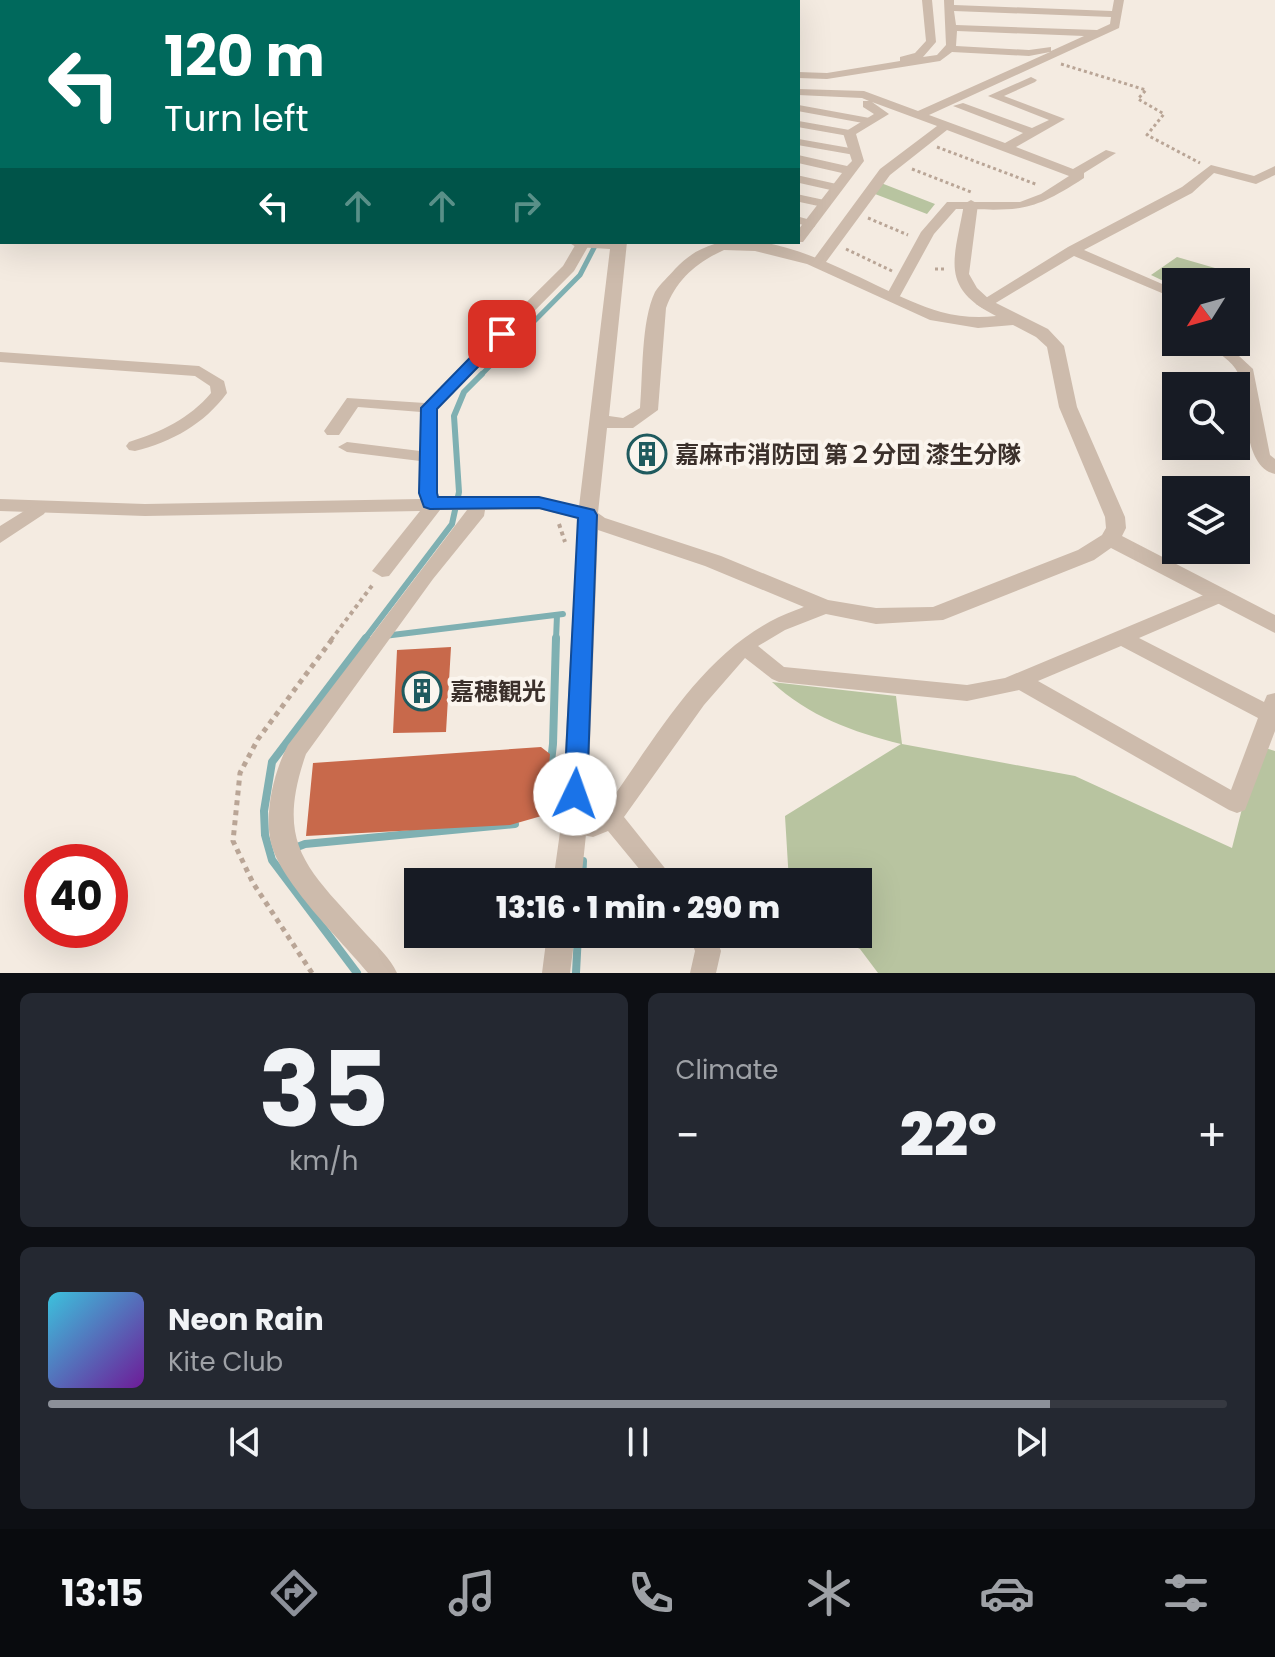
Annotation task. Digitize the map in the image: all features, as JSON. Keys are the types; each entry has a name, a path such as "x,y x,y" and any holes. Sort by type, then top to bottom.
{"street":[{"path":"800,74 919,55 931,42 932,27 927,0"},
{"path":"917,116 1115,26 1119,0"},
{"path":"932,27 948,5"},
{"path":"948,5 1118,14"},
{"path":"948,5 955,38 948,52"},
{"path":"953,28 1100,34"},
{"path":"800,74 827,76 907,66 948,52 1038,53 1100,34"},
{"path":"948,52 1042,59"},
{"path":"1005,148 1059,119 994,96 1031,80"},
{"path":"803,91 864,95 1079,175 1055,191 1022,206 952,205 943,211 923,241 893,296"},
{"path":"803,91 854,100 884,111 849,133 858,161 826,204 805,222"},
{"path":"959,106 1033,133"},
{"path":"818,263 895,163 945,126"},
{"path":"1075,173 1110,153"},
{"path":"800,159 850,171"},
{"path":"984,304 1073,250 1187,190 1211,169 1256,180 1275,170"},
{"path":"0,505 37,509 224,510 430,503 539,503 588,515 598,523 713,561 824,607 876,616 935,615 1086,555 1110,539 1116,528 1115,517 1068,407 1055,346 1042,333 984,304 970,291 961,274 971,204"},
{"path":"382,571 432,508 429,408 569,268 582,244"},
{"path":"569,868 574,825 588,515 619,244"},
{"path":"598,421 626,424 649,410 658,308 664,291 694,258 718,244"},
{"path":"732,244 755,246 818,263 936,316 961,321 1018,320"},
{"path":"1073,250 1162,289"},
{"path":"1231,356 1245,369 1262,456 1275,469"},
{"path":"0,357 199,371 218,384 219,393 207,410 159,439 135,446"},
{"path":"333,431 353,402 429,408"},
{"path":"347,447 430,457"},
{"path":"384,973 283,845 283,784 296,751 426,574 477,512 473,503"},
{"path":"0,536 37,509"},
{"path":"1110,539 1275,625"},
{"path":"745,646 779,674 967,693 1019,680 1218,596"},
{"path":"574,825 593,828 611,818 725,664 745,646 784,622 824,607"},
{"path":"1019,680 1237,804 1272,708 1121,637"},
{"path":"611,818 652,868"},
{"path":"556,973 559,948"},
{"path":"703,973 707,948"}],"lane":[{"path":"800,108 869,121"},
{"path":"800,124 849,133"},
{"path":"800,142 855,152"},
{"path":"800,179 838,188"},
{"path":"800,198 826,204"}],"path":[{"path":"1042,59 1146,90 1138,99 1164,114 1147,135 1184,154"},
{"path":"924,142 1055,191"},
{"path":"895,163 1010,206"},
{"path":"855,213 923,241"},
{"path":"833,243 904,277"},
{"path":"554,514 565,535 566,553"}],"green space":[{"path":"881,183 935,204 927,214 875,194"},
{"path":"1177,257 1215,268 1162,268 1162,280 1151,275"},
{"path":"772,682 896,696 902,744 1075,776 1232,848 1258,746 1275,751 1275,973 878,973 858,948 872,948 872,868 788,868 785,816 901,744 832,721 786,694"}],"building":[{"name":"嘉麻市消防団 第２分団 漆生分隊","path":"637,446 663,447 656,462 630,461"},
{"name":"嘉穂観光","path":"451,647 446,732 393,733 397,650"},
{"path":"541,747 550,754 545,815 510,825 306,836 313,763"}],"waterway":[{"path":"480,376 580,275 596,244"},
{"path":"364,640 452,524 459,492 454,416 464,392 480,376"},
{"path":"384,636 563,614"},
{"path":"556,640 557,615"},
{"path":"357,973 272,860 265,835 264,811 272,762 366,638"},
{"path":"545,815 553,744 556,638"},
{"path":"292,849 305,844 515,824"},
{"path":"583,861 583,868"},
{"path":"576,973 577,948"}],"place":[{"name":"嘉麻市消防団 第２分団 漆生分隊","path":"647,454"},
{"name":"嘉穂観光","path":"422,691"}],"route":[{"path":"502,334 429,408 428,493 430,503 539,503 588,515 575,794"}]}
